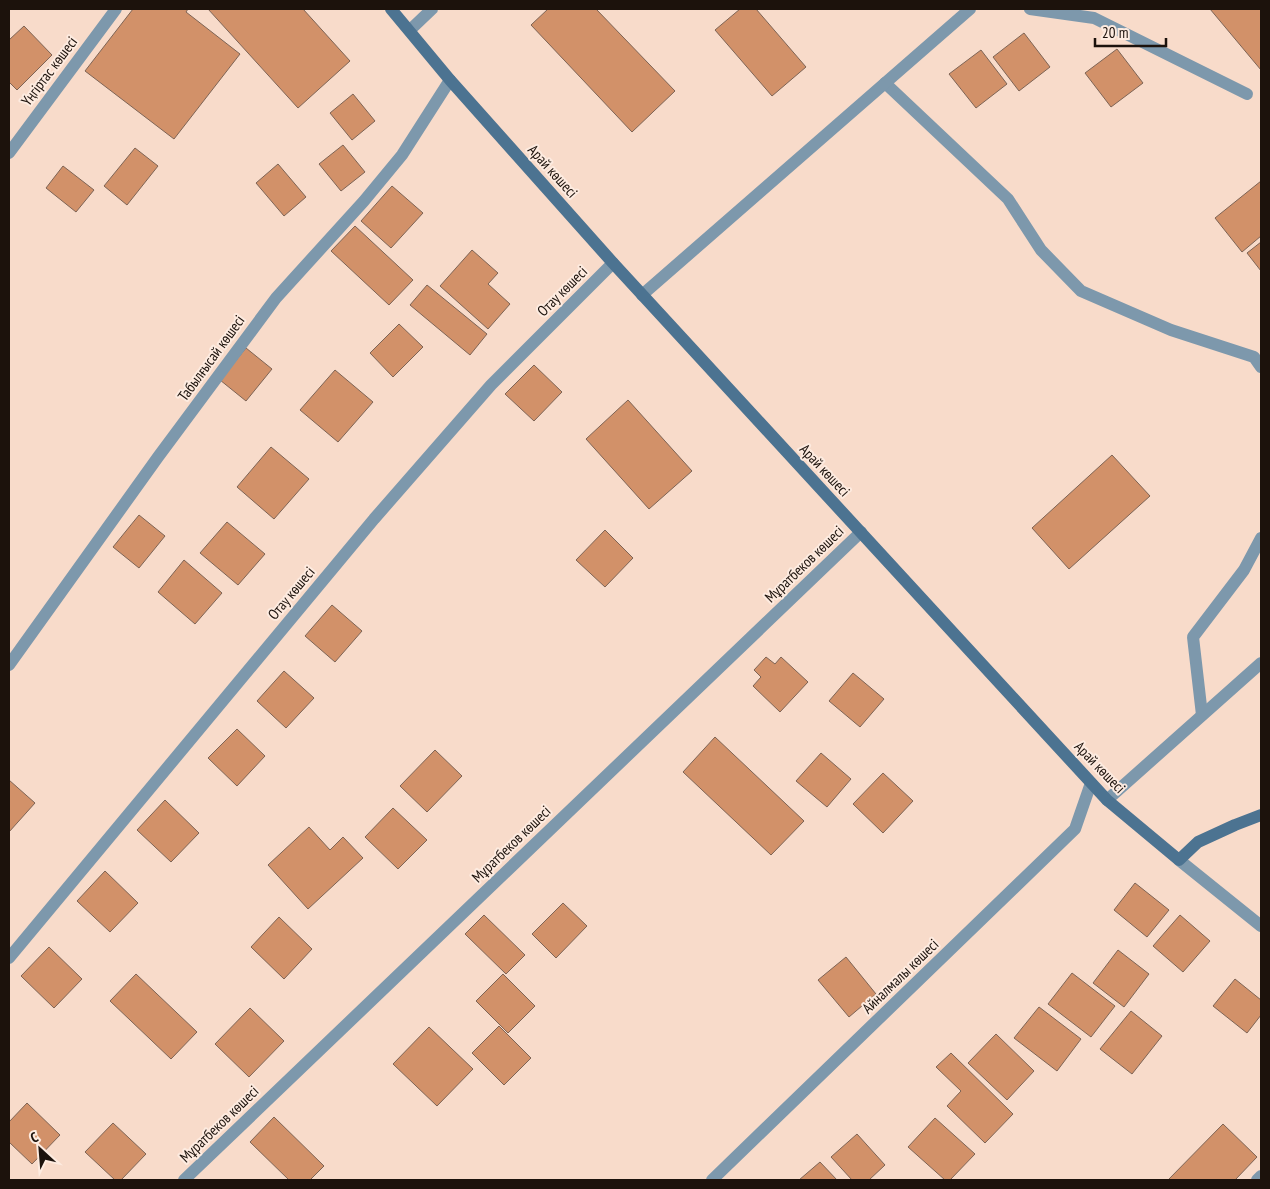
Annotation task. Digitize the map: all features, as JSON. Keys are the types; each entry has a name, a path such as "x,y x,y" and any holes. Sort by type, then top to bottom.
{"main road":[{"name":"Арай көшесі","path":"391,9 450,80 613,263 1091,783 1107,800 1179,860"},
{"path":"1179,860 1198,842 1261,815"}],"street":[{"name":"Үңгіртас көшесі","path":"9,153 116,9"},
{"path":"410,30 432,9"},
{"path":"642,295 970,9"},
{"path":"1030,9 1094,18 1247,94"},
{"name":"Табылғысай көшесі","path":"9,665 158,457 276,298 364,201 402,155 450,80"},
{"path":"885,83 1008,199 1041,250 1081,291 1171,330 1254,357 1261,367"},
{"name":"Отау көшесі","path":"9,958 387,504 491,386 613,263"},
{"name":"Мұратбеков көшесі","path":"184,1180 861,532"},
{"path":"1202,715 1193,636 1244,570 1261,538"},
{"path":"1107,800 1261,663"},
{"name":"Айналмалы көшесі","path":"712,1180 1075,829 1091,783"},
{"name":"Арай көшесі","path":"1179,860 1261,926"},
{"path":"1257,1180 1261,1176"}],"building":[{"path":"133,9 188,9 186,12 240,54 174,139 85,71"},
{"path":"208,9 303,9 350,61 298,108"},
{"path":"548,9 596,9 675,91 632,132 531,25"},
{"path":"740,9 756,9 806,67 772,96 715,30"},
{"path":"1210,9 1261,9 1261,70"},
{"path":"24,26 52,55 17,90 9,82 9,40"},
{"path":"1024,33 1050,67 1019,91 993,57"},
{"path":"1117,49 1143,83 1111,107 1085,73"},
{"path":"981,50 1007,84 976,108 949,74"},
{"path":"353,94 375,121 352,140 330,113"},
{"path":"343,145 365,172 341,191 319,164"},
{"path":"135,148 158,166 127,205 104,186"},
{"path":"278,164 306,197 284,216 256,183"},
{"path":"63,166 94,190 76,212 46,188"},
{"path":"1261,181 1261,236 1242,252 1215,218"},
{"path":"392,186 423,213 391,248 361,221"},
{"path":"355,226 413,280 389,305 331,251"},
{"path":"1261,242 1261,271 1247,253"},
{"path":"472,250 498,273 488,284 510,304 488,329 440,286"},
{"path":"427,285 487,334 470,355 410,305"},
{"path":"399,324 423,347 393,377 370,353"},
{"path":"246,348 272,369 246,401 220,380"},
{"path":"534,365 562,392 534,421 505,394"},
{"path":"335,370 373,402 338,442 300,410"},
{"path":"628,400 692,471 649,509 586,439"},
{"path":"271,447 309,479 274,519 237,487"},
{"path":"1112,455 1150,496 1069,569 1032,528"},
{"path":"139,515 165,536 139,568 113,547"},
{"path":"227,522 265,554 238,585 200,553"},
{"path":"605,530 633,558 605,587 576,560"},
{"path":"184,560 222,593 195,624 158,592"},
{"path":"332,605 362,631 335,662 305,636"},
{"path":"766,657 775,664 781,657 808,682 780,712 753,686 761,677 754,670"},
{"path":"284,671 314,698 286,728 257,701"},
{"path":"853,673 884,699 860,727 829,701"},
{"path":"237,729 265,756 237,786 208,758"},
{"path":"715,737 804,821 771,855 683,772"},
{"path":"435,750 462,776 427,812 400,786"},
{"path":"821,753 851,779 827,807 796,781"},
{"path":"883,773 913,801 883,833 853,804"},
{"path":"9,780 35,803 9,832"},
{"path":"165,800 199,833 171,862 137,830"},
{"path":"393,808 427,840 398,869 365,837"},
{"path":"309,827 330,850 343,837 363,858 308,909 268,865"},
{"path":"105,871 138,903 110,932 77,901"},
{"path":"1135,883 1169,910 1147,937 1114,910"},
{"path":"563,903 587,926 556,958 532,934"},
{"path":"484,915 525,955 506,974 465,934"},
{"path":"1180,915 1210,941 1183,972 1153,946"},
{"path":"279,917 312,949 284,979 251,947"},
{"path":"49,947 82,979 54,1008 21,976"},
{"path":"1118,950 1149,974 1124,1007 1093,983"},
{"path":"846,957 876,994 849,1017 818,980"},
{"path":"1072,973 1115,1006 1091,1037 1048,1004"},
{"path":"136,974 197,1032 171,1059 110,1001"},
{"path":"503,974 535,1006 508,1033 476,1001"},
{"path":"1235,979 1261,1000 1261,1015 1247,1033 1213,1006"},
{"path":"1039,1007 1081,1039 1057,1071 1014,1038"},
{"path":"250,1008 284,1041 249,1077 215,1044"},
{"path":"1131,1011 1162,1036 1132,1074 1100,1049"},
{"path":"499,1026 531,1058 504,1085 472,1053"},
{"path":"429,1027 473,1069 437,1106 393,1064"},
{"path":"996,1034 1034,1071 1007,1100 968,1063"},
{"path":"951,1053 1013,1114 985,1143 947,1106 961,1091 936,1067"},
{"path":"27,1103 60,1135 32,1164 9,1142 9,1122"},
{"path":"274,1117 324,1166 310,1180 289,1180 250,1142"},
{"path":"935,1118 975,1154 950,1180 945,1180 908,1147"},
{"path":"113,1123 146,1154 121,1180 115,1180 85,1152"},
{"path":"1223,1124 1257,1157 1235,1180 1168,1180"},
{"path":"857,1134 885,1165 869,1180 852,1180 831,1157"},
{"path":"820,1162 837,1180 799,1180"}]}
